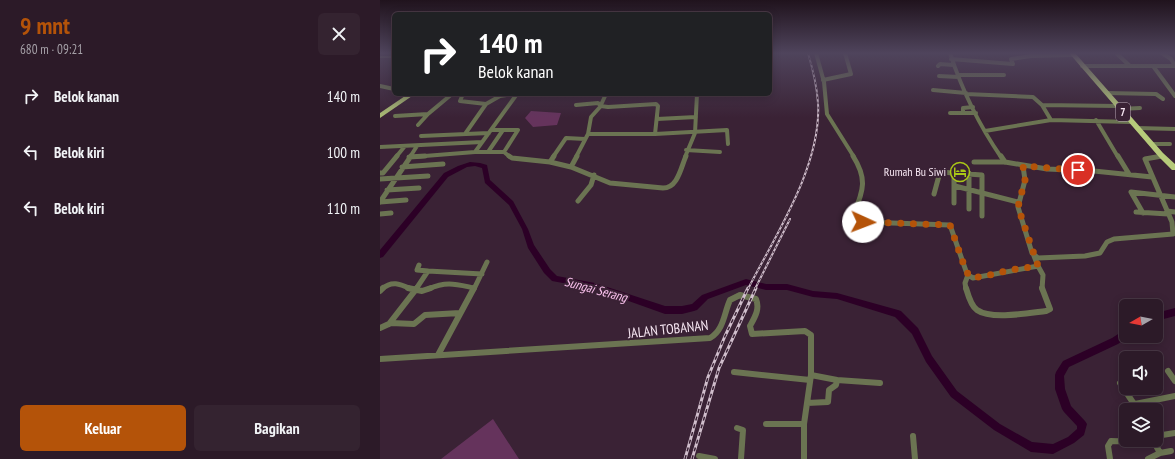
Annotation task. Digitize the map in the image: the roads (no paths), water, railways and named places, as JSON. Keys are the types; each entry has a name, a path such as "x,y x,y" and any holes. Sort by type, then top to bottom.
{"highway":[{"name":"7","path":"1090,74 1151,144 1175,168"}],"main road":[{"path":"380,116 409,96"}],"street":[{"path":"822,74 827,114 858,164 863,176 862,195 854,213 857,219 863,222 950,225 968,275 973,278 1038,266"},
{"path":"823,80 849,74"},
{"path":"1159,74 1175,96"},
{"path":"939,76 1004,75"},
{"path":"958,76 985,131 1005,162"},
{"path":"380,86 392,88"},
{"path":"933,90 1033,97 1042,105 1051,120"},
{"path":"1107,94 1156,94 1163,99"},
{"path":"418,125 434,106 446,101 450,96"},
{"path":"462,96 459,100 486,104"},
{"path":"465,134 486,104 500,96"},
{"path":"475,152 516,96"},
{"path":"571,168 588,134 591,117 601,106 605,96"},
{"path":"409,157 475,152 504,152 515,159 550,162 594,175 610,183 669,188 674,184 686,150 695,133 697,96"},
{"path":"576,105 596,103 601,106 656,104 658,106 654,134"},
{"path":"1042,105 1140,108"},
{"path":"963,113 963,108 973,107"},
{"path":"950,113 976,113"},
{"path":"395,116 428,114"},
{"path":"657,119 696,117"},
{"path":"985,131 1051,120 1131,122"},
{"path":"1096,120 1129,174"},
{"path":"1137,128 1175,129"},
{"path":"488,152 503,130"},
{"path":"421,136 518,130 504,152"},
{"path":"588,134 695,133 727,130 728,144"},
{"path":"550,162 566,138 585,139"},
{"path":"380,147 482,142"},
{"path":"1151,144 1170,144"},
{"path":"405,146 381,175 395,178 428,176"},
{"path":"380,202 417,146"},
{"path":"686,150 720,152"},
{"path":"1034,256 1038,258 1092,256 1100,253 1107,242 1114,239 1174,234 1174,230 1145,159 1162,156"},
{"path":"974,162 1005,162 1023,166 1152,177"},
{"path":"402,167 443,164"},
{"path":"968,275 964,281 966,290 976,310 982,314 1046,311 1050,309 1050,305 1042,288 1043,274 1038,266 1022,224 1018,202 1024,187 1023,166"},
{"path":"954,172 954,203"},
{"path":"934,194 939,173 954,172 982,174 982,216"},
{"path":"969,173 969,209"},
{"path":"578,201 591,185 594,175"},
{"path":"955,186 1018,202"},
{"path":"388,190 419,188"},
{"path":"1143,212 1131,192 1175,197"},
{"path":"380,202 406,200"},
{"path":"1136,212 1175,212"},
{"path":"380,214 391,213"},
{"path":"438,355 487,262"},
{"path":"419,265 417,270 482,274"},
{"path":"389,324 415,291 428,271"},
{"path":"380,292 387,285 396,283 415,291 426,290 441,284 474,288"},
{"name":"JALAN TOBANAN","path":"380,359 710,338 715,337 720,331 730,300 740,295 758,302 758,309 750,326 752,334 795,331 809,332 812,340 811,378 804,424 804,459"},
{"path":"380,328 389,324 414,324 423,316 460,313"},
{"path":"1168,371 1175,381"},
{"path":"734,372 880,383"},
{"path":"807,403 828,402 829,390 836,385 837,380"},
{"path":"1150,403 1175,396"},
{"path":"766,424 804,424"},
{"path":"737,428 743,430 741,459"},
{"path":"1163,435 1175,433"},
{"path":"913,436 915,459"},
{"path":"1110,459 1108,446 1112,441 1119,441"},
{"path":"1157,447 1160,453"},
{"path":"1148,459 1160,453 1171,451"},
{"path":"699,456 715,459"}],"waterway":[{"name":"Sungai Serang","path":"380,255 446,175 465,165 480,165 485,167 487,181 511,203 525,229 531,246 547,271 555,279 595,286 665,310 682,310 694,307 705,297 746,282 766,287 787,287 813,294 837,296 898,314 915,331 929,359 954,394 997,427 1031,447 1053,449 1071,440 1081,432 1082,424 1067,409 1060,389 1059,375 1066,364 1119,338"},
{"path":"1163,315 1175,312"}],"railway":[{"path":"748,289 795,199 813,151 817,127 818,103 813,74"},
{"path":"755,289 790,219"},
{"path":"685,459 708,377 725,336 748,288"},
{"path":"692,459 719,368 756,288"}],"place":[{"name":"Rumah Bu Siwi","path":"960,172"}]}
